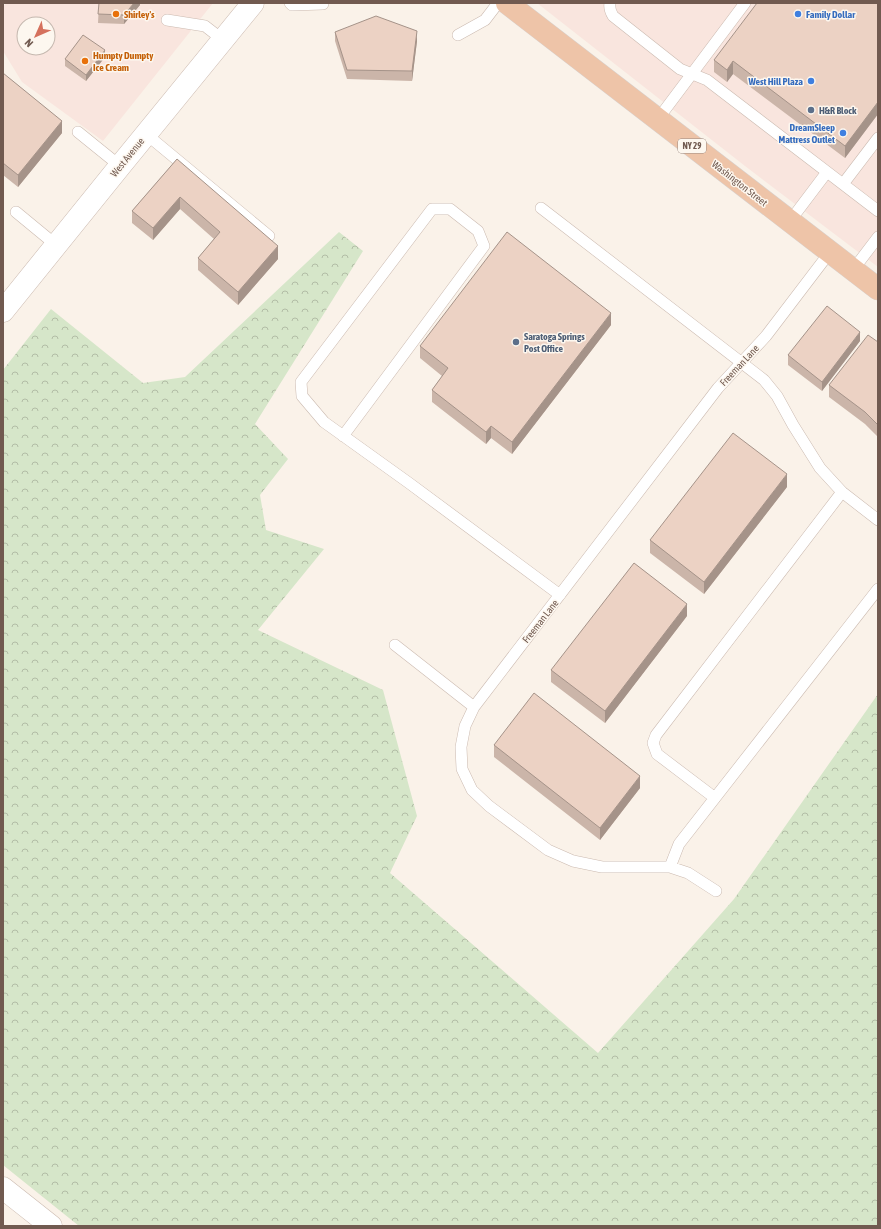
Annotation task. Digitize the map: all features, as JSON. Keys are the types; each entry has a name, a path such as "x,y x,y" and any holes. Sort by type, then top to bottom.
{"highway":[{"name":"Washington Street","path":"507,3 878,289"}],"street":[{"name":"West Avenue","path":"3,311 251,4"},
{"path":"3,1188 51,1226"}],"lane":[{"path":"290,3 292,5 323,4"},
{"path":"458,35 485,20 498,3"},
{"path":"610,3 610,12 613,16 680,70 707,80 878,211"},
{"path":"658,119 745,3"},
{"path":"167,20 205,26 223,40"},
{"path":"78,132 120,166"},
{"path":"146,134 269,236"},
{"path":"843,184 878,138"},
{"path":"790,221 827,172"},
{"path":"541,208 764,380 777,396 820,468 842,492 878,520"},
{"path":"343,436 484,246 478,231 450,209 432,209 301,382 302,396 324,422 343,436 560,595"},
{"path":"16,212 56,245"},
{"path":"853,270 878,237"},
{"name":"Freeman Lane","path":"716,891 688,873 670,867 602,867 574,861 548,850 489,806 472,790 462,769 461,747 465,726 474,707 718,388 766,336 830,252"},
{"path":"715,798 657,754 653,744 656,735 842,492"},
{"path":"670,867 679,844 878,589"},
{"path":"395,645 474,707"}],"shaded area":[{"path":"6,3 213,3 103,141 22,82 3,51 3,7"},
{"path":"537,3 878,3 878,267 745,166"}],"green space":[{"path":"339,232 363,251 255,424 288,459 260,495 266,530 324,549 258,630 383,690 417,816 390,873 598,1053 734,899 878,694 878,1226 79,1226 3,1165 3,370 51,309 143,383 185,377"}],"building":[{"path":"99,3 134,3 124,15 98,14"},
{"name":"West Hill Plaza","path":"757,3 878,3 878,102 845,146 733,61 727,70 714,60"},
{"path":"376,16 417,31 412,71 347,70 335,32"},
{"name":"Humpty Dumpty Ice Cream","path":"83,35 105,50 86,75 65,59"},
{"path":"3,73 62,121 18,175 3,163"},
{"path":"177,159 278,246 238,292 198,258 220,232 180,197 153,228 132,211"},
{"name":"Saratoga Springs Post Office","path":"507,232 611,313 512,442 491,426 486,432 432,390 448,368 420,346"},
{"path":"827,306 860,332 822,382 788,355"},
{"path":"868,335 878,342 878,425 865,412 829,385"},
{"path":"733,433 787,474 704,582 650,540"},
{"path":"634,563 687,604 605,711 551,670"},
{"path":"534,693 640,776 600,828 494,745"}],"place":[{"name":"Shirley's","path":"116,14"},
{"name":"Family Dollar","path":"798,14"},
{"name":"Humpty Dumpty Ice Cream","path":"85,61"},
{"name":"West Hill Plaza","path":"811,81"},
{"name":"H&R Block","path":"811,110"},
{"name":"DreamSleep Mattress Outlet","path":"843,133"},
{"name":"Saratoga Springs Post Office","path":"516,342"}]}
